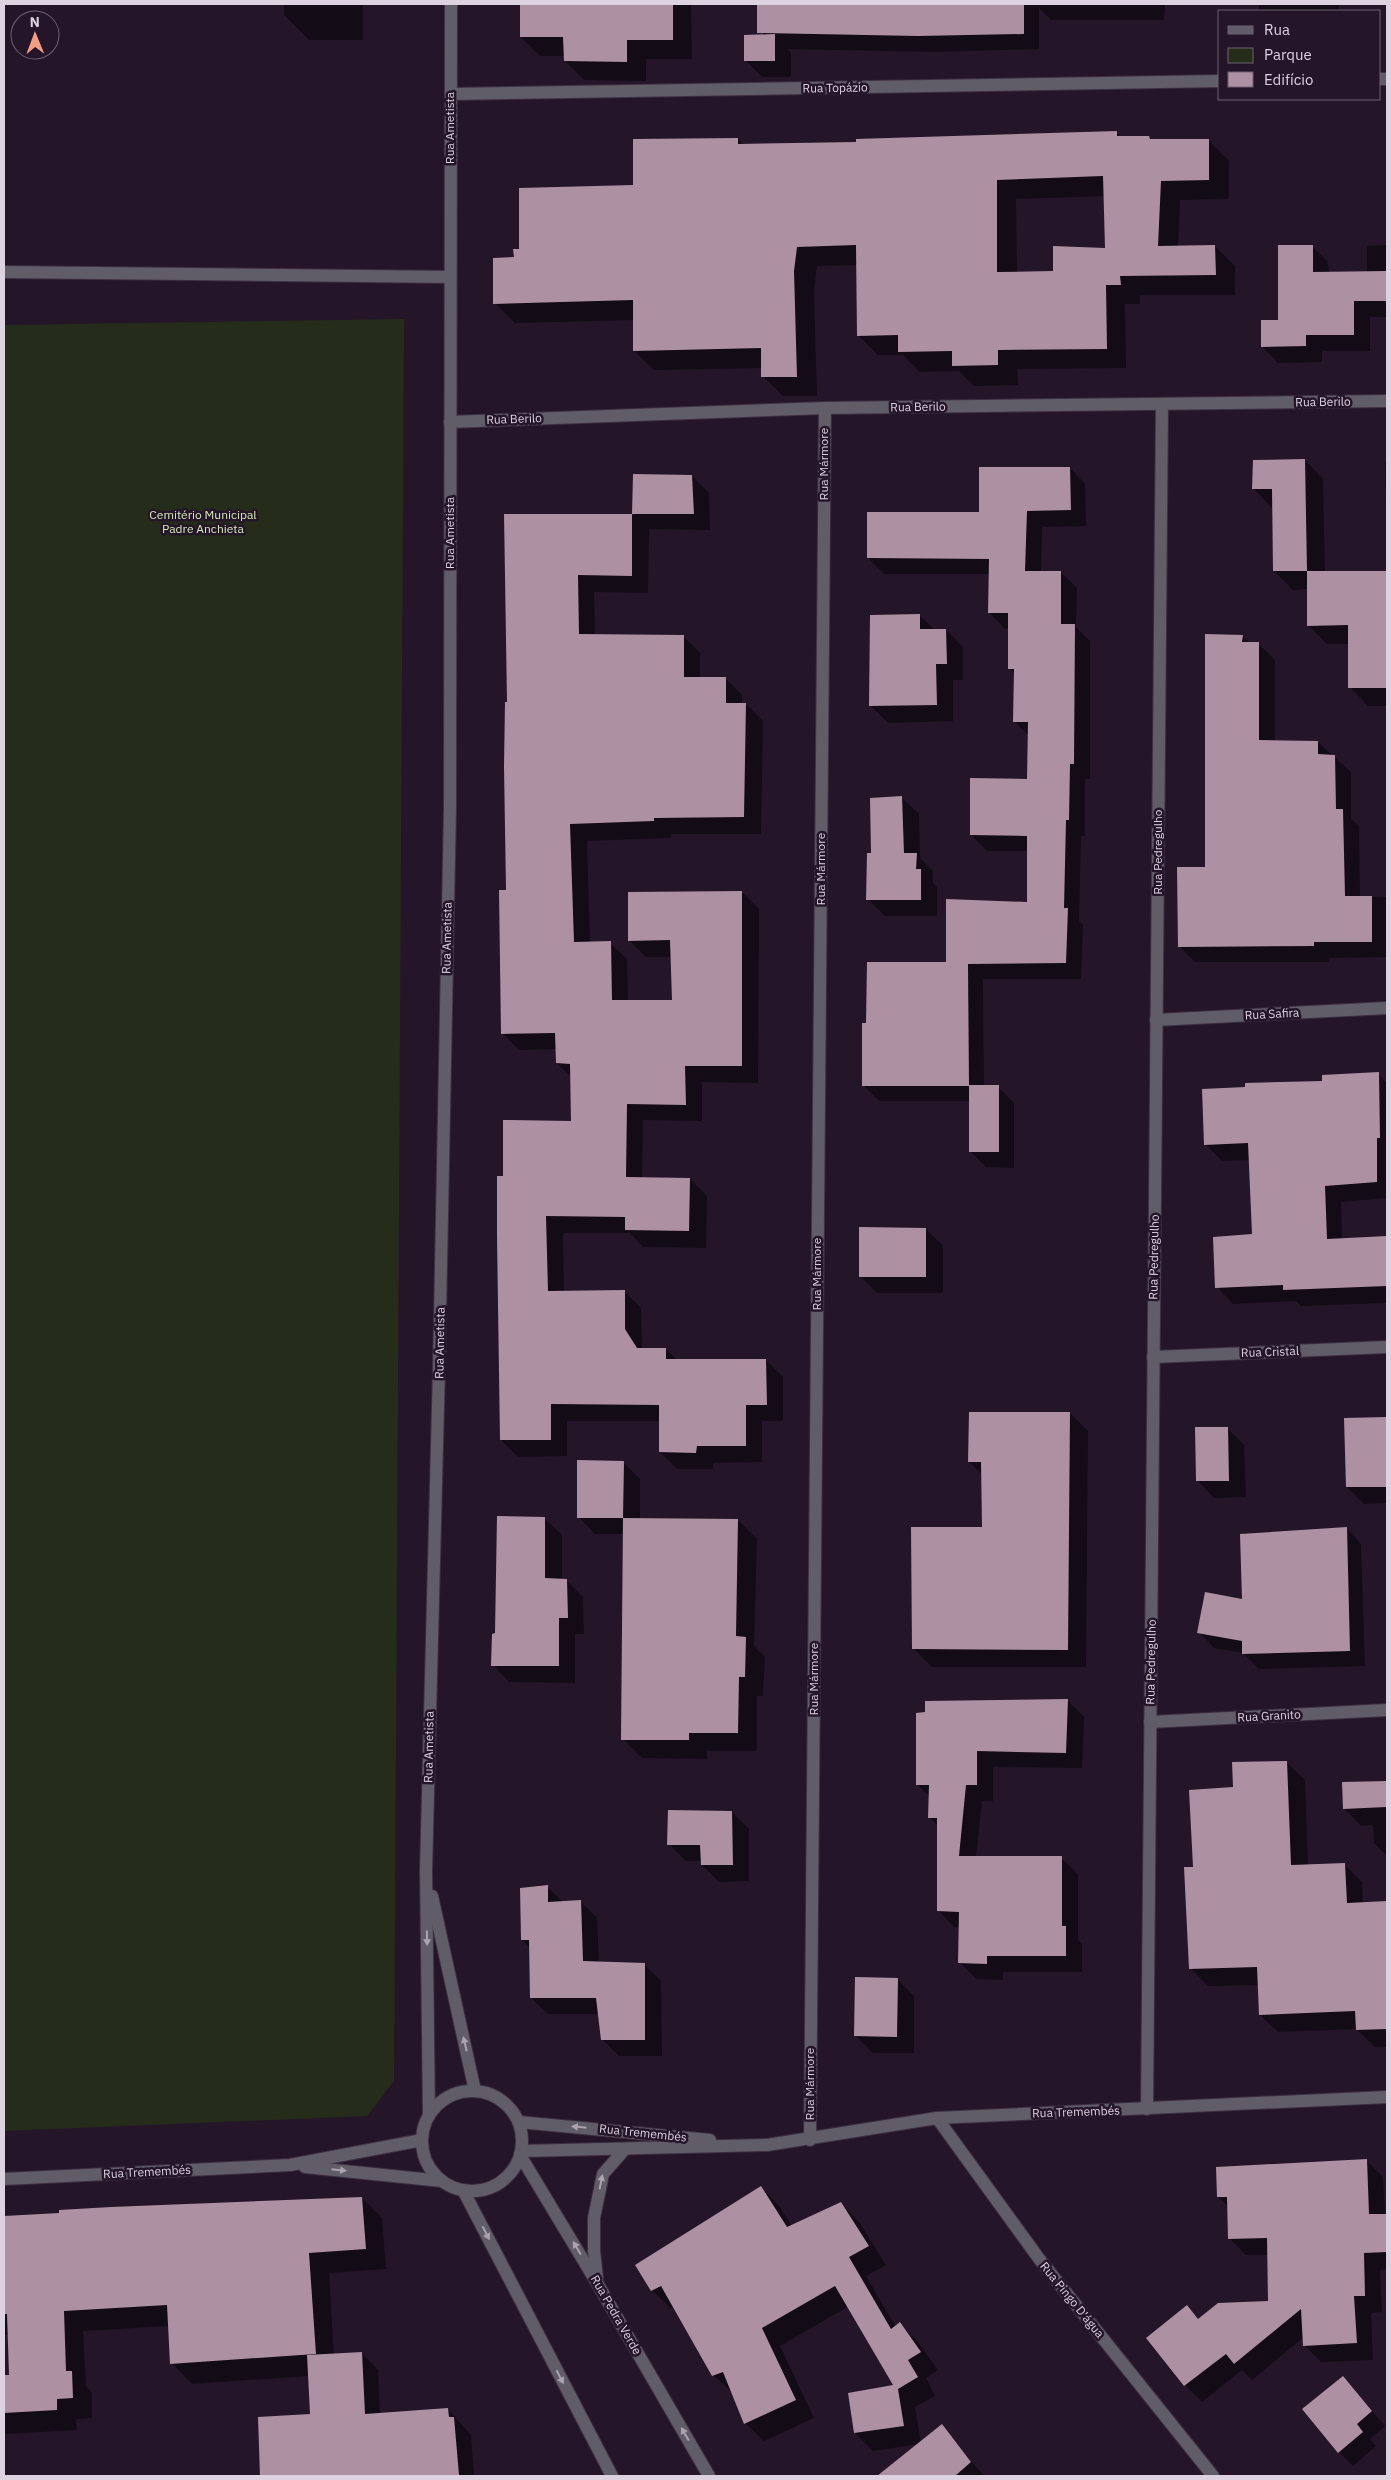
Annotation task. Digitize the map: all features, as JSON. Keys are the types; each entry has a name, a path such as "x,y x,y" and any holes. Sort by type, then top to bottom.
{"street":[{"name":"Rua Ametista","path":"429,2115 426,1871 440,1358 450,817 451,4"},
{"name":"Rua Topázio","path":"451,94 1218,81"},
{"path":"4,272 450,277"},
{"name":"Rua Berilo","path":"450,422 825,408 1387,401"},
{"name":"Rua Pedregulho","path":"1147,2109 1162,404"},
{"name":"Rua Mármore","path":"810,2140 825,408"},
{"name":"Rua Safira","path":"1156,1020 1387,1008"},
{"name":"Rua Cristal","path":"1153,1357 1387,1347"},
{"name":"Rua Granito","path":"1150,1722 1387,1710"},
{"name":"Rua Ametista","path":"426,1871 475,2091"},
{"path":"475,2091 489,2094 502,2100 519,2122 522,2135 521,2153 516,2165 507,2178 494,2186 479,2191 463,2190 442,2181 427,2163 422,2140 429,2115 437,2104 449,2096 475,2091"},
{"name":"Rua Tremembés","path":"521,2153 625,2148 767,2146 937,2118 1387,2097"},
{"name":"Rua Pingo D'água","path":"937,2118 1040,2260 1213,2476"},
{"name":"Rua Tremembés","path":"519,2122 767,2146"},
{"name":"Rua Tremembés","path":"4,2179 290,2165 422,2140"},
{"path":"597,2283 594,2251 594,2218 603,2174 625,2148"},
{"name":"Rua Pedra Verde","path":"521,2153 709,2476"},
{"name":"Rua Tremembés","path":"290,2165 442,2181"},
{"path":"463,2190 612,2476"}],"green space":[{"name":"Cemitério Municipal Padre Anchieta","path":"404,319 394,2081 367,2116 4,2131 4,325"}],"building":[{"path":"520,4 673,4 673,40 627,40 627,62 564,61 563,37 520,37"},
{"path":"757,4 1024,4 1024,34 918,36 757,33"},
{"path":"775,34 775,61 744,61 744,35"},
{"path":"1117,131 1117,136 1149,136 1150,139 1209,139 1209,180 1161,181 1158,246 1215,245 1216,275 1120,276 1121,285 1106,285 1107,349 998,350 998,365 952,366 952,351 898,352 898,335 857,336 856,245 797,247 794,271 797,377 761,377 761,348 633,351 633,300 493,304 493,258 514,257 513,249 519,249 519,188 633,185 633,139 738,138 738,144 856,142 856,139","holes":["1103,176 1105,248 1053,246 1053,271 997,272 997,180"]},
{"path":"1278,245 1313,245 1313,272 1386,271 1387,301 1354,301 1354,335 1306,335 1306,346 1261,347 1261,320 1278,320"},
{"path":"1305,459 1307,571 1273,571 1272,489 1252,489 1253,460"},
{"path":"979,467 1070,467 1071,510 1027,511 1025,571 1061,571 1061,624 1075,624 1074,764 1070,764 1069,820 1066,820 1064,908 1068,908 1066,963 968,964 969,1085 999,1085 999,1152 969,1152 969,1086 862,1086 862,1023 866,1023 867,962 946,962 946,899 1027,902 1027,836 970,835 970,778 1027,779 1028,722 1013,722 1014,669 1008,669 1008,613 988,613 989,559 867,558 867,512 979,512"},
{"path":"633,474 692,475 694,514 632,514"},
{"path":"504,514 632,514 632,576 578,575 579,634 684,635 684,677 726,677 726,703 746,703 744,817 654,818 654,821 570,824 574,942 611,941 612,1000 672,1000 670,940 628,941 628,892 742,891 742,1066 685,1066 686,1105 627,1104 626,1177 690,1178 689,1231 625,1230 625,1217 546,1216 548,1291 625,1290 625,1329 637,1348 666,1348 666,1359 766,1359 767,1405 746,1405 746,1446 697,1446 696,1453 659,1452 659,1405 551,1404 551,1440 500,1440 497,1176 503,1176 503,1120 571,1121 570,1064 556,1063 555,1033 501,1034 499,890 506,890 504,767 505,702 507,702"},
{"path":"1307,571 1387,571 1387,688 1348,688 1348,625 1307,626"},
{"path":"920,614 920,629 946,629 947,664 936,664 937,705 869,706 870,615"},
{"path":"1205,634 1243,635 1242,642 1259,642 1259,740 1318,741 1318,754 1335,755 1336,809 1343,809 1345,896 1372,896 1372,942 1314,942 1314,946 1178,947 1177,867 1205,867"},
{"path":"902,796 904,853 917,853 916,869 921,869 921,900 866,900 867,853 871,853 870,798"},
{"path":"1379,1072 1380,1138 1377,1138 1377,1182 1325,1186 1327,1239 1387,1236 1387,1286 1283,1290 1283,1285 1215,1288 1213,1237 1252,1234 1248,1143 1204,1145 1202,1089 1245,1087 1245,1083 1322,1081 1322,1075"},
{"path":"859,1227 926,1228 926,1277 859,1277"},
{"path":"969,1412 1070,1412 1068,1650 912,1649 911,1527 982,1527 981,1462 968,1462"},
{"path":"1387,1417 1387,1487 1346,1487 1344,1418"},
{"path":"1195,1427 1228,1427 1229,1481 1196,1481"},
{"path":"577,1460 624,1461 623,1518 577,1518"},
{"path":"497,1516 545,1517 545,1578 567,1579 568,1618 559,1618 559,1666 491,1666 492,1634 495,1633"},
{"path":"623,1518 738,1519 736,1636 746,1637 745,1677 739,1677 738,1733 689,1733 689,1740 621,1740"},
{"path":"1347,1527 1350,1651 1242,1654 1242,1641 1197,1633 1205,1592 1242,1599 1240,1534"},
{"path":"1068,1699 1066,1753 977,1751 977,1785 966,1785 959,1856 1062,1856 1062,1926 1066,1926 1066,1956 987,1956 987,1964 958,1963 959,1912 937,1911 937,1818 928,1818 929,1785 916,1785 916,1713 925,1712 925,1701"},
{"path":"1287,1761 1291,1865 1345,1863 1347,1903 1387,1901 1387,2029 1356,2030 1355,2011 1259,2015 1257,1967 1189,1969 1184,1867 1193,1867 1189,1790 1233,1787 1232,1762"},
{"path":"1387,1781 1387,1807 1343,1809 1342,1782"},
{"path":"668,1810 732,1811 733,1865 701,1865 700,1845 667,1845"},
{"path":"548,1885 548,1902 581,1900 583,1961 645,1963 645,2040 601,2040 596,1998 530,1998 529,1940 521,1940 520,1888"},
{"path":"855,1977 898,1978 897,2037 854,2036"},
{"path":"1367,2159 1369,2214 1387,2214 1387,2252 1364,2253 1365,2296 1354,2296 1357,2343 1303,2346 1301,2309 1234,2364 1226,2354 1184,2386 1146,2338 1187,2305 1198,2319 1218,2303 1268,2301 1267,2238 1228,2239 1227,2197 1217,2197 1216,2167"},
{"path":"761,2186 787,2227 841,2202 869,2246 849,2257 891,2329 900,2322 921,2352 908,2360 918,2377 898,2389 904,2426 854,2433 848,2393 893,2385 835,2286 762,2328 796,2400 744,2424 723,2372 712,2376 661,2286 651,2291 635,2265"},
{"path":"362,2197 366,2249 309,2253 316,2354 170,2364 167,2305 64,2311 66,2371 72,2371 73,2398 57,2399 57,2410 4,2413 4,2375 9,2375 7,2314 4,2314 4,2216 59,2213 59,2210 111,2207"},
{"path":"362,2352 365,2414 448,2408 449,2417 454,2417 459,2475 260,2476 258,2417 310,2414 307,2355"},
{"path":"1343,2376 1372,2411 1357,2424 1363,2432 1338,2453 1302,2409"},
{"path":"942,2424 971,2462 955,2476 877,2476"}]}
